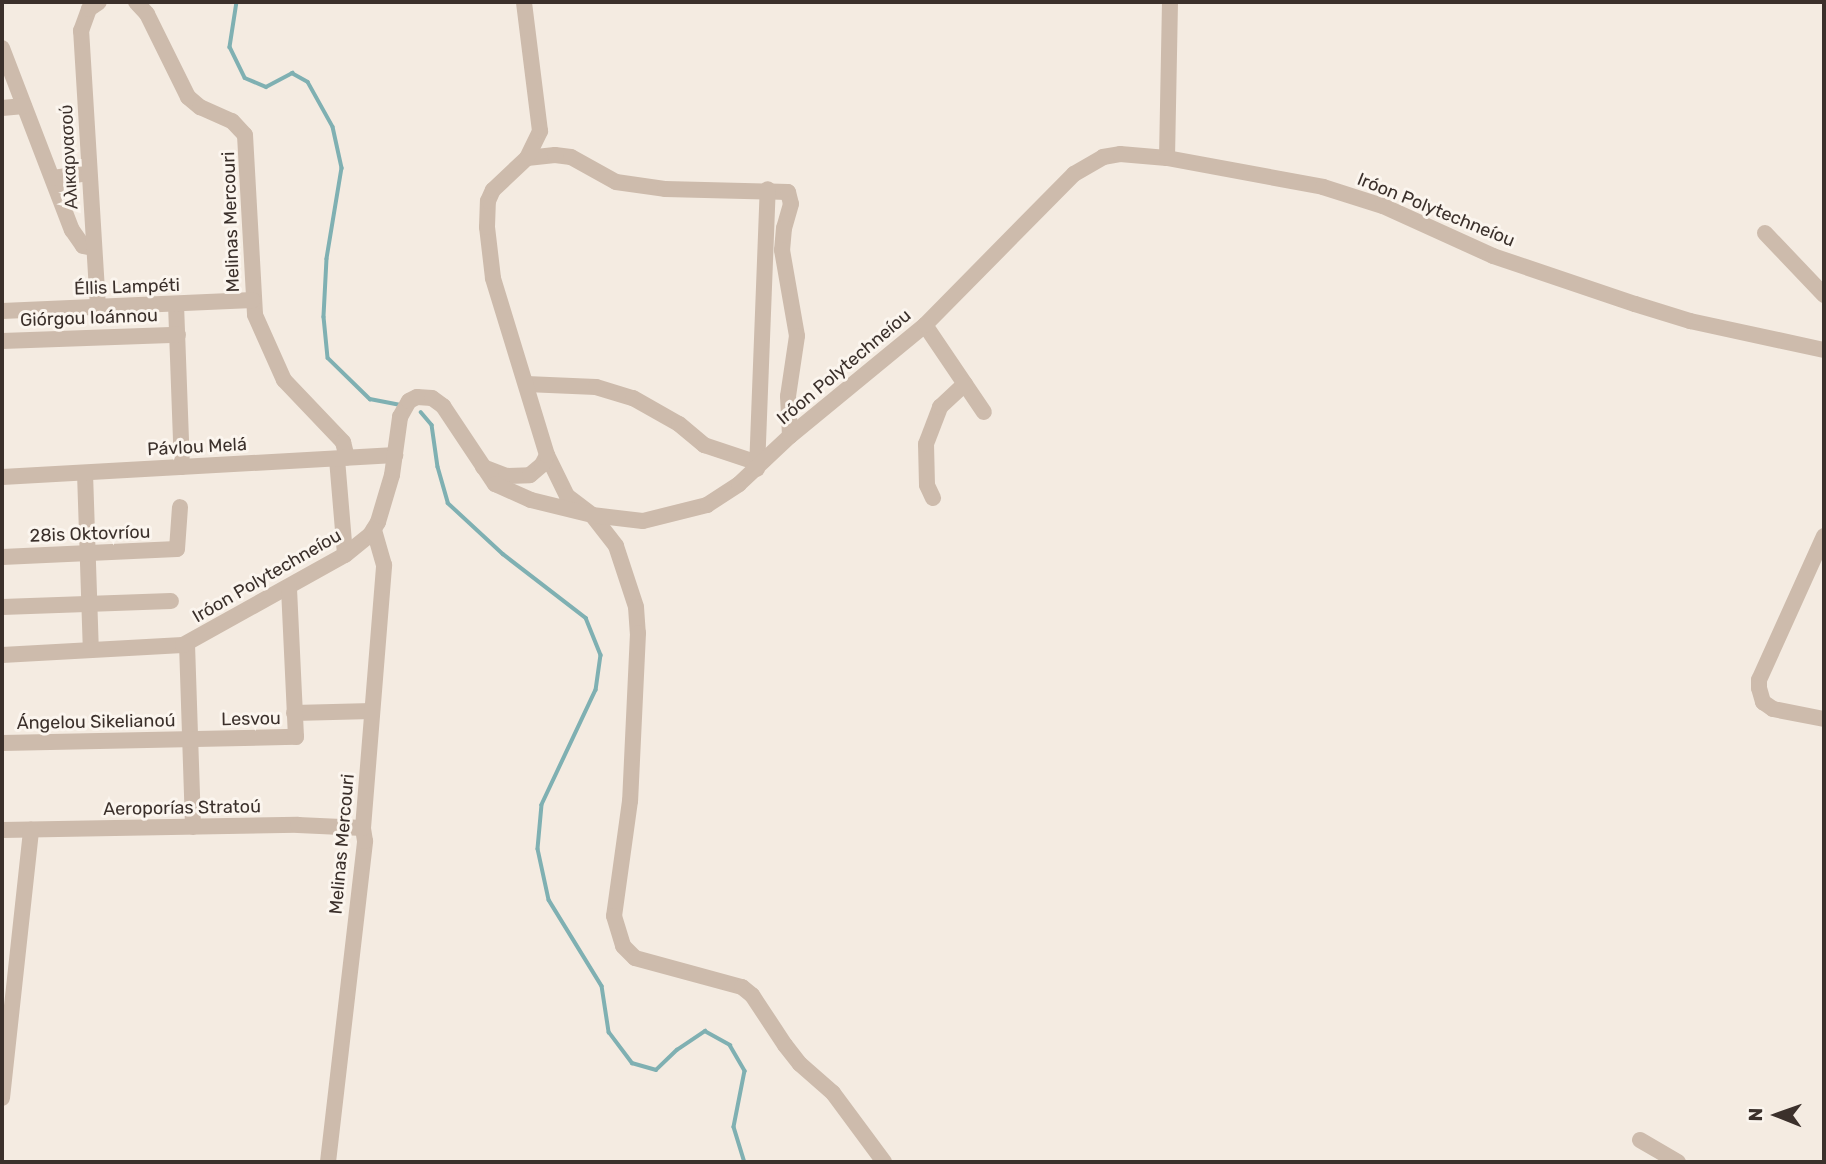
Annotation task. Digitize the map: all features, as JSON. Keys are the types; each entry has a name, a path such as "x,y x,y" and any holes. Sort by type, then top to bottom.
{"street":[{"name":"Melinas Mercouri","path":"136,2 147,14 188,97 200,107 232,121 246,138 253,300 257,321 284,380 343,442 345,555"},
{"path":"524,2 540,131 527,158 493,190 488,201 487,227 493,278 547,455 567,496 592,515 617,546 636,607 638,633 630,801 616,894 617,932 623,946 635,958 741,987 752,995 800,1064 834,1093 884,1162"},
{"path":"1167,158 1170,2"},
{"name":"Αλικαρνασού","path":"95,4 81,31 98,307"},
{"path":"2,48 77,238 83,246 93,248"},
{"path":"2,108 24,106"},
{"name":"Iróon Polytechneíou","path":"2,655 162,648 187,643 345,555 374,529 384,505 401,417 407,405 417,397 436,400 447,411 495,484 506,491 592,515 643,521 707,505 760,464 925,325 1074,174 1090,162 1120,154 1167,158 1324,187 1383,206 1493,256 1635,304 1690,321 1824,350"},
{"path":"527,158 571,157 616,182 664,189 768,189 788,192 791,197 782,238 797,337 788,396 790,436"},
{"path":"53,178 89,173"},
{"path":"526,384 596,387 633,398 679,424 704,444 760,464 768,189"},
{"path":"1765,233 1824,295"},
{"name":"Éllis Lampéti","path":"2,311 253,300"},
{"path":"176,304 183,467"},
{"path":"925,325 984,412"},
{"name":"Giórgou Ioánnou","path":"2,341 178,335"},
{"path":"933,498 927,485 926,444 940,407 965,384"},
{"name":"Pávlou Melá","path":"2,477 395,455"},
{"path":"483,467 506,476 530,475 542,465 547,455"},
{"path":"85,473 91,650"},
{"name":"28is Oktovríou","path":"2,557 177,549 180,507"},
{"name":"Melinas Mercouri","path":"328,1162 365,841 363,828 384,565 374,529"},
{"path":"1824,536 1759,680 1759,688 1763,702 1773,709 1824,719"},
{"path":"289,587 294,713"},
{"path":"2,607 171,601"},
{"path":"187,643 193,827"},
{"name":"Lesvou","path":"190,740 296,737 294,713 372,711"},
{"name":"Ángelou Sikelianoú","path":"2,743 190,740"},
{"name":"Aeroporías Stratoú","path":"2,830 298,825 363,828"},
{"path":"2,1098 31,830"},
{"path":"1640,1140 1678,1162"}],"waterway":[{"path":"237,2 230,47 245,78 266,87 292,73 308,82 333,127 342,168 327,259 324,317 328,358 370,399 400,405"},
{"path":"421,412 432,425 438,467 448,503 503,554 586,618 601,655 596,690 542,805 538,849 549,900 602,986 609,1032 632,1063 656,1070 677,1050 705,1031 730,1045 745,1071 734,1127 745,1162"}]}
